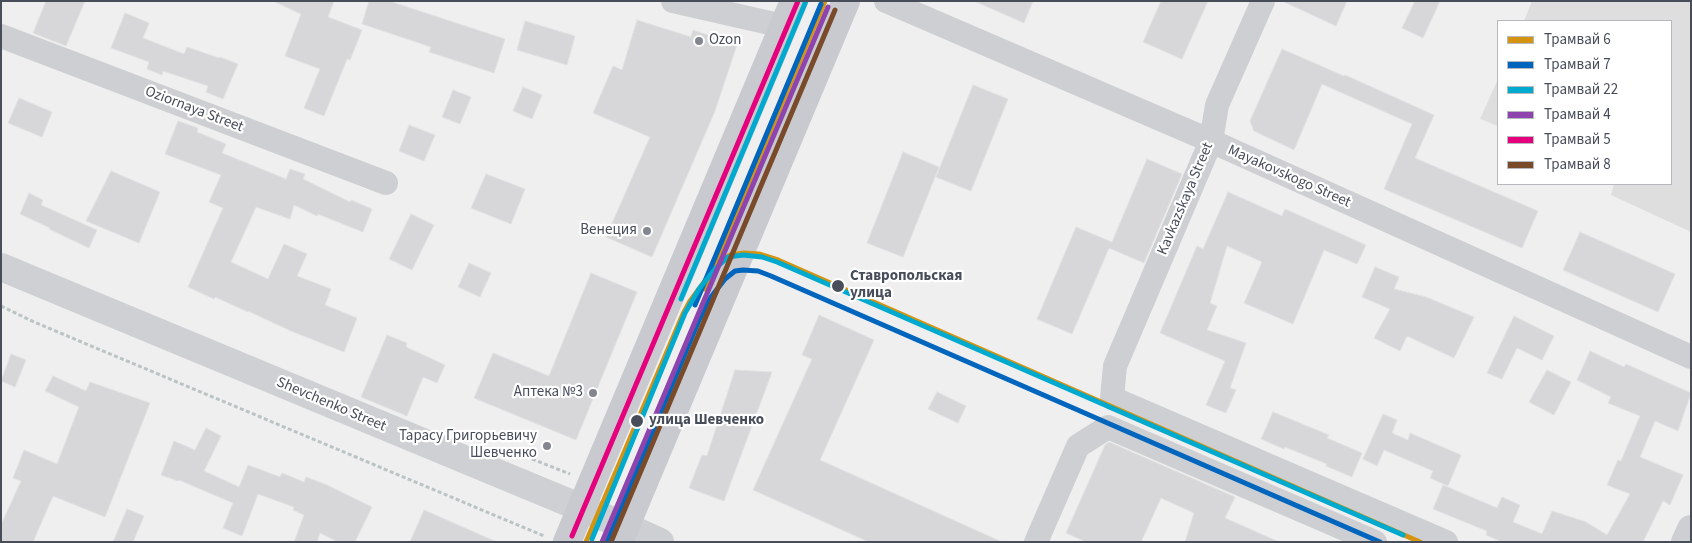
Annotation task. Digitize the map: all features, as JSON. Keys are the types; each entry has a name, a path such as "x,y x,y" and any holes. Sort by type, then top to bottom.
{"main road":[{"path":"558,540 581,509 794,1"},
{"path":"622,534 846,1"},
{"name":"Shevchenko Street","path":"1,267 581,509 622,534"}],"street":[{"path":"672,1 783,26"},
{"name":"Mayakovskogo Street","path":"886,1 1211,141 1691,357"},
{"name":"Kavkazskaya Street","path":"1263,1 1217,105 1211,141 1116,366 1112,398 1446,542"},
{"name":"Oziornaya Street","path":"1,36 386,183"},
{"path":"1036,542 1078,446 1108,427 1374,542"},
{"path":"1686,542 1691,530"},
{"name":"Shevchenko Street","path":"622,534 660,542"}],"path":[{"path":"1,306 558,540"}],"shaded area":[{"path":"1532,1 1691,1 1691,232 1611,195 1614,185 1672,185 1672,20 1524,20"},
{"path":"1497,81 1497,126 1480,119"}],"building":[{"path":"46,1 85,1 66,46 33,33"},
{"path":"273,1 334,1 328,17 362,30 350,60 347,59 324,116 304,108 320,69 285,56 301,14"},
{"path":"369,1 389,1 505,39 494,73 429,52 431,47 362,24"},
{"path":"974,1 1033,1 1024,23"},
{"path":"1161,1 1208,1 1182,59 1143,42"},
{"path":"1282,1 1347,1 1336,26"},
{"path":"1415,1 1440,1 1423,38 1402,28"},
{"path":"125,13 149,23 143,38 184,54 187,47 238,64 223,99 206,92 208,86 163,71 162,75 147,69 149,62 111,48"},
{"path":"637,20 691,37 693,30 737,45 715,111 652,257 606,237 650,137 593,113 613,66 622,70"},
{"path":"525,21 575,36 567,65 517,50"},
{"path":"1282,49 1434,115 1415,158 1538,211 1522,248 1384,189 1412,124 1322,84 1294,150 1254,131 1250,121"},
{"path":"973,85 1008,99 971,191 936,177"},
{"path":"523,87 542,95 532,119 513,111"},
{"path":"453,90 471,97 460,124 442,117"},
{"path":"19,98 52,112 42,137 8,123"},
{"path":"178,121 198,128 197,132 226,144 222,153 286,179 290,169 305,174 303,179 350,202 351,200 372,209 363,232 318,214 317,216 294,205 290,219 256,207 231,262 268,279 284,244 307,254 297,276 331,289 325,305 357,318 344,352 188,287 223,208 209,202 221,175 165,154"},
{"path":"409,125 435,135 424,161 399,151"},
{"path":"903,152 939,167 903,257 867,243"},
{"path":"1147,159 1182,174 1144,263 1109,248 1072,334 1037,319 1076,227 1112,242"},
{"path":"111,171 160,192 139,243 86,221"},
{"path":"486,174 525,189 511,224 471,208"},
{"path":"1228,192 1282,216 1285,209 1366,245 1357,264 1324,250 1293,324 1244,303 1262,262 1227,246 1210,303 1217,306 1207,330 1246,343 1230,388 1236,390 1226,413 1206,405 1225,361 1160,333 1197,246 1203,249"},
{"path":"29,193 43,200 41,205 97,230 89,248 20,214"},
{"path":"411,214 434,225 412,270 389,259"},
{"path":"1580,232 1675,274 1658,312 1563,270"},
{"path":"469,263 491,273 480,297 458,287"},
{"path":"1375,267 1399,277 1394,289 1426,297 1474,317 1454,358 1407,336 1400,351 1374,338 1390,309 1362,297"},
{"path":"591,273 637,292 576,440 474,398 493,353 549,376"},
{"path":"819,315 874,340 820,460 1002,542 869,542 753,490 812,359 802,355"},
{"path":"1514,316 1554,336 1542,360 1517,348 1502,379 1487,373"},
{"path":"387,335 407,343 406,347 445,365 437,383 423,377 407,416 361,397"},
{"path":"1590,351 1624,367 1626,364 1691,393 1678,431 1655,421 1640,457 1683,475 1670,505 1663,501 1643,542 1502,542 1486,535 1487,531 1433,509 1443,485 1497,508 1502,497 1520,505 1513,522 1542,534 1552,511 1586,522 1607,535 1630,494 1607,485 1618,460 1621,461 1640,416 1608,403 1611,397 1577,380"},
{"path":"11,354 26,360 15,387 1,381"},
{"path":"735,370 772,372 724,501 689,488 702,455 707,456"},
{"path":"1547,370 1571,382 1554,415 1529,402"},
{"path":"53,376 86,391 90,382 150,403 105,517 53,496 33,542 1,542 1,525 21,481 13,478 24,450 57,464 79,407 45,391"},
{"path":"937,392 966,406 958,423 928,409"},
{"path":"1273,412 1329,435 1327,438 1362,453 1352,477 1326,466 1327,464 1261,439"},
{"path":"1383,414 1397,420 1392,433 1408,440 1410,433 1461,455 1448,486 1430,478 1433,471 1384,450 1377,466 1363,459"},
{"path":"206,428 221,436 204,471 239,487 248,465 280,477 282,473 304,482 306,477 372,507 355,542 338,542 320,533 317,542 294,542 304,515 293,510 294,507 258,494 242,536 223,528 233,503 179,480 161,475 174,441 195,450"},
{"path":"1109,442 1235,497 1225,518 1279,542 1185,542 1194,513 1161,498 1141,542 1086,542 1066,533 1105,445"},
{"path":"127,509 144,516 133,542 113,542"},
{"path":"424,510 497,542 410,542"}],"tram line":[{"name":"5","path":"572,536 798,1"},
{"name":"22","path":"681,299 806,1"},
{"name":"6","path":"704,289 825,1"},
{"name":"7","path":"695,305 821,4"},
{"name":"4","path":"602,542 828,7"},
{"name":"8","path":"611,542 835,10"},
{"name":"6","path":"586,542 690,301 719,262 730,255 744,253 759,254 778,260 1420,542"},
{"name":"22","path":"592,539 685,313 699,289 715,269 728,257 743,255 762,257 777,262 1403,535"},
{"name":"7","path":"607,542 699,320 711,297 725,279 735,271 743,270 758,271 771,276 1380,542"}],"place":[{"name":"Ozon","path":"699,41"},
{"name":"Венеция","path":"647,231"},
{"name":"Ставропольская улица","path":"838,286"},
{"name":"Аптека №3","path":"593,393"},
{"name":"улица Шевченко","path":"637,421"},
{"name":"Тарасу Григорьевичу Шевченко","path":"547,446"}]}
